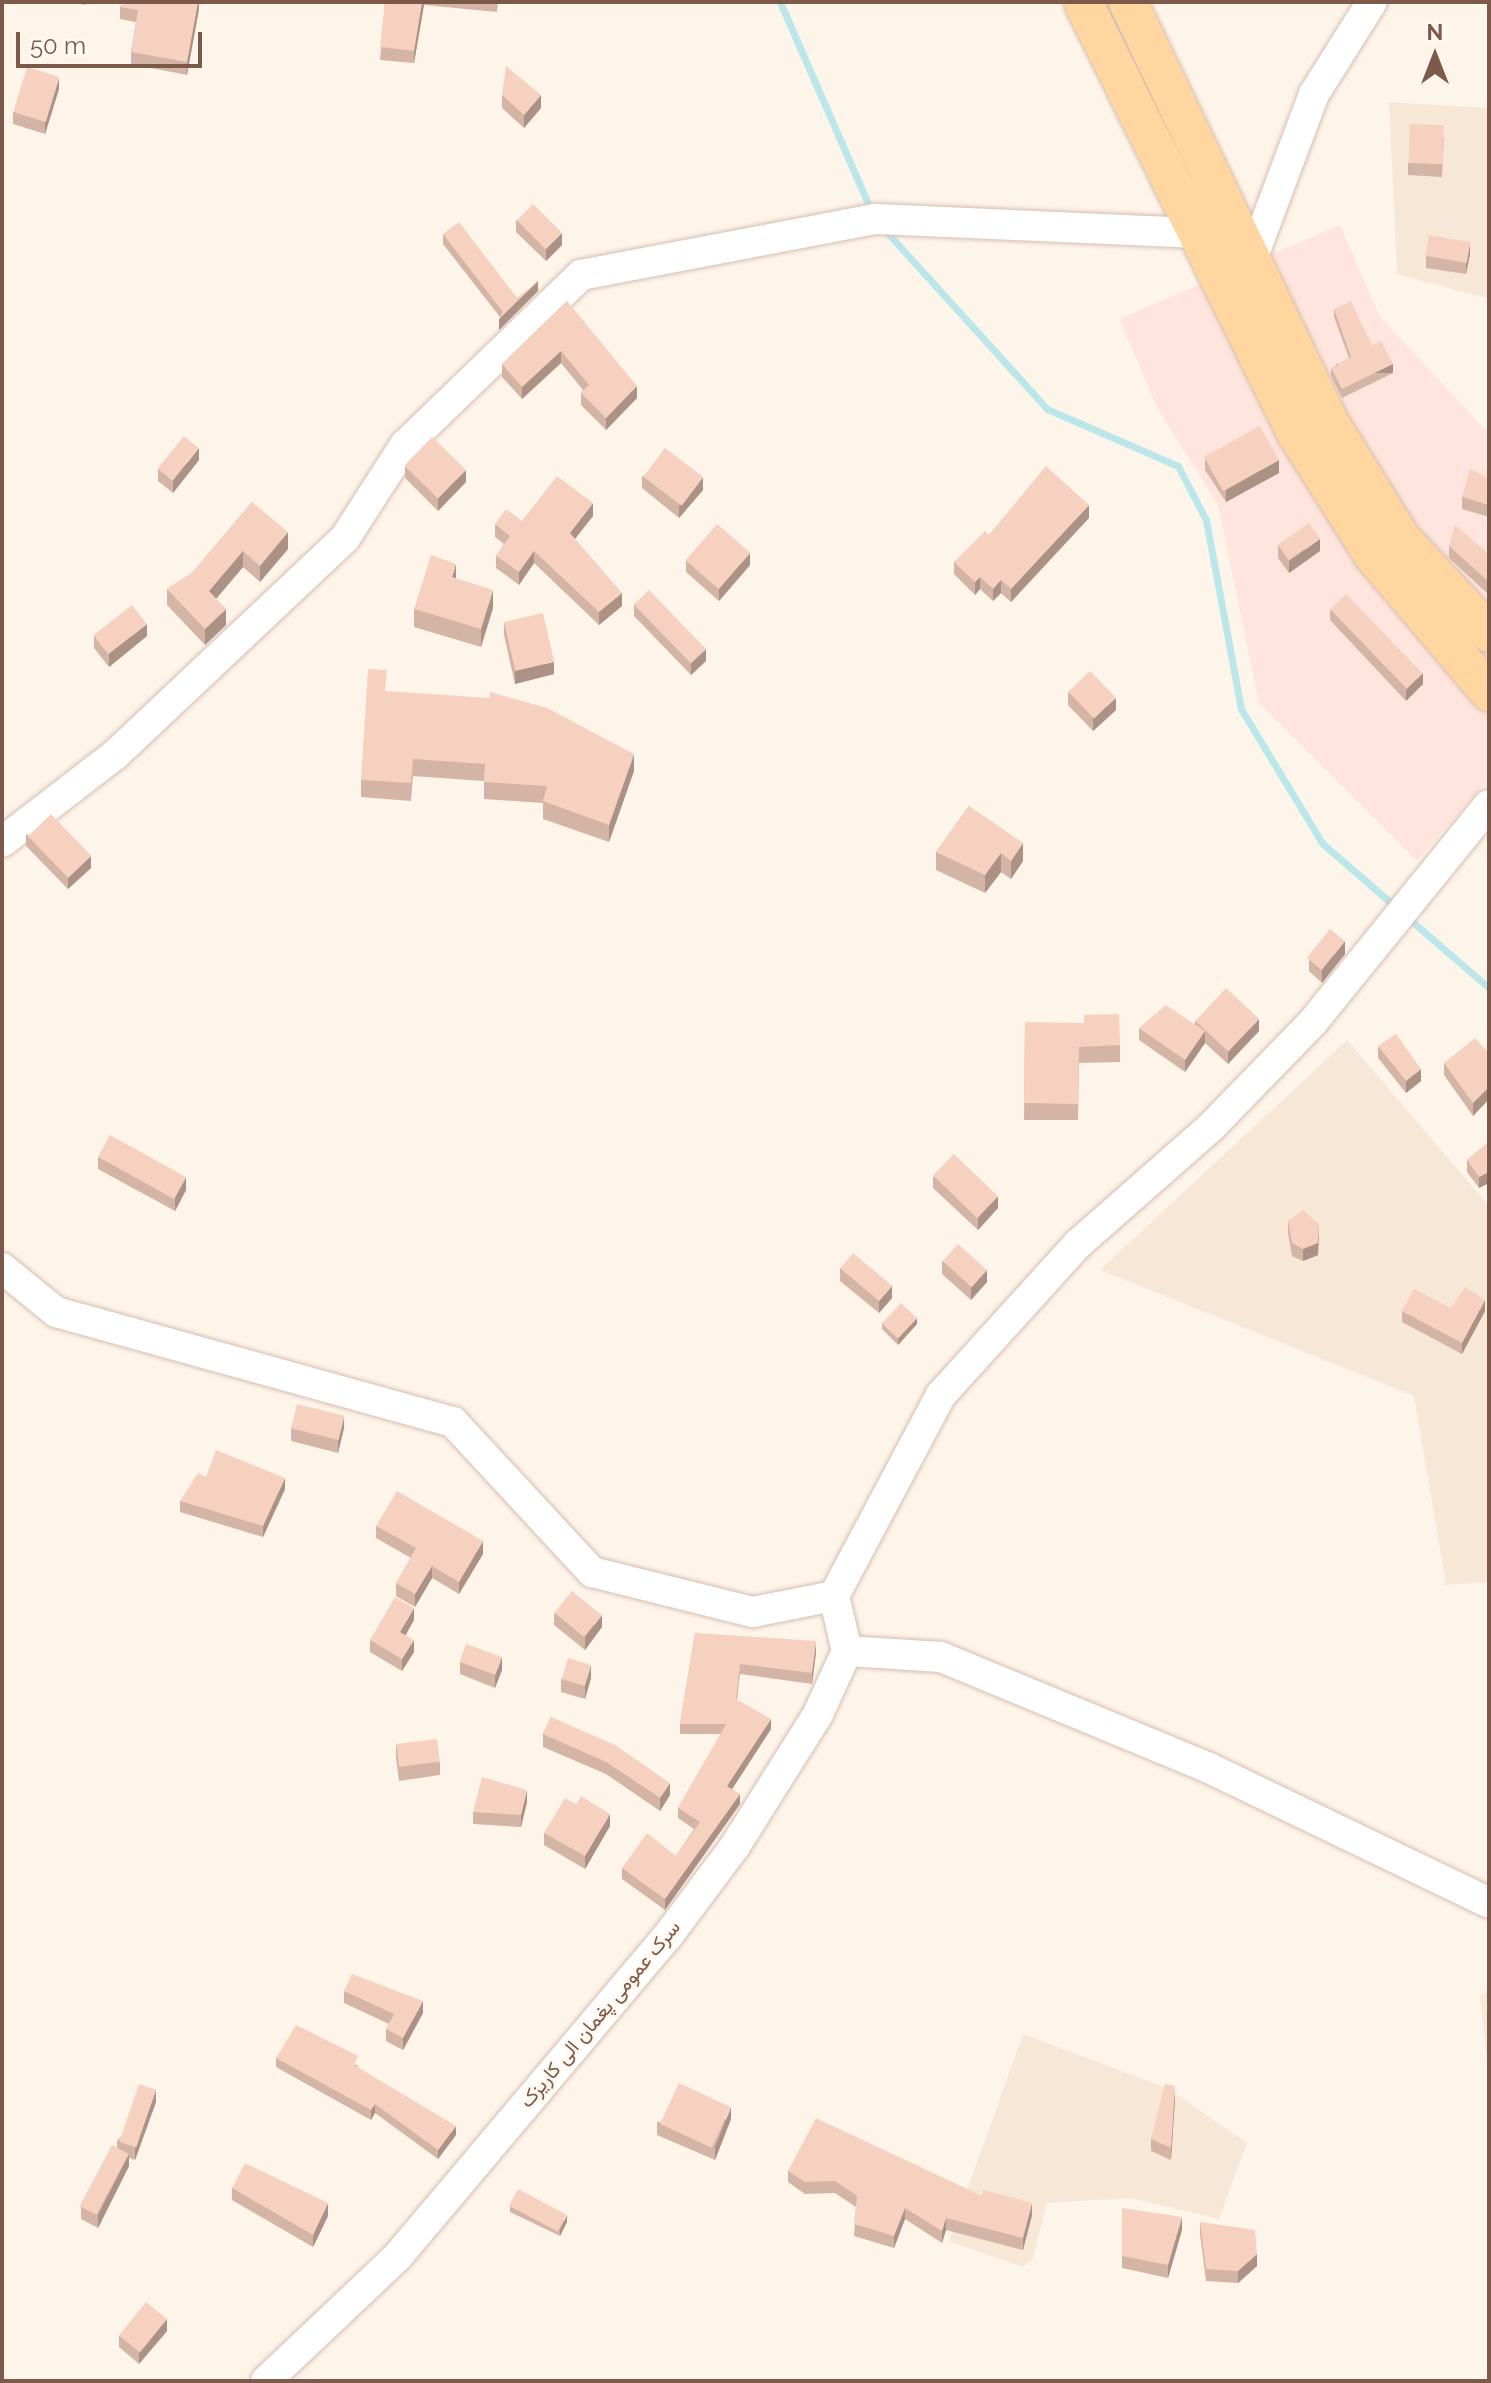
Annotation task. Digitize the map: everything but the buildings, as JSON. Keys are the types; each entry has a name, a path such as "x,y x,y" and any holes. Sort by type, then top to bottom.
{"main road":[{"path":"1083,2 1296,433 1373,555 1489,692"},
{"path":"1128,2 1328,420 1401,538 1489,633"},
{"path":"1219,277 1252,259"}],"street":[{"path":"1252,259 1314,94 1372,2"},
{"path":"2,842 116,754 345,538 405,445 581,275 875,219 1195,233"},
{"path":"1489,805 1313,1022 1210,1128 1079,1243 941,1395 834,1596 847,1651 941,1657 1209,1768 1489,1903"},
{"path":"2,1268 56,1312 201,1358 453,1422 592,1572 753,1612 834,1596"},
{"name":"سرک عمومی پغمان الی کاریزک","path":"266,2381 398,2256 667,1937 810,1727 847,1651"}],"shaded area":[{"path":"1389,102 1489,108 1489,299 1397,274"},
{"path":"1340,225 1379,315 1489,434 1489,779 1417,861 1259,703 1218,505 1158,409 1119,319"},
{"path":"1347,1040 1489,1206 1489,1582 1446,1585 1414,1396 1100,1270"},
{"path":"1489,1989 1489,2078 1480,1997"},
{"path":"1023,2034 1167,2088 1247,2143 1219,2219 1130,2198 1047,2203 1032,2260 1023,2267 949,2241"}],"waterway":[{"path":"780,2 872,213"},
{"path":"884,229 1047,409 1178,466 1206,520 1241,709 1322,843 1398,909"},
{"path":"1407,917 1489,988"}]}
